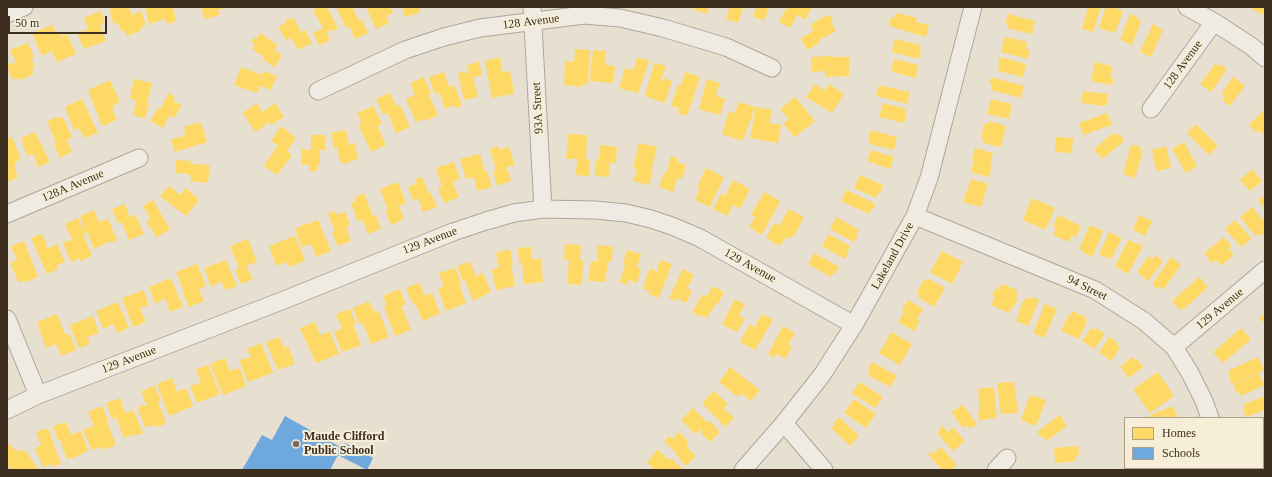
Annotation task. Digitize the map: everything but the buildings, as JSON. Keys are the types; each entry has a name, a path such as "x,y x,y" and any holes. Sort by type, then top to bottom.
{"street":[{"path":"7,14 24,7"},
{"name":"Lakeland Drive","path":"743,470 784,423 822,375 854,325 915,216 929,178 973,7"},
{"path":"1187,7 1214,22 1251,46 1265,58"},
{"name":"128 Avenue","path":"318,90 405,50 444,37 533,14 584,15 620,18 663,28 726,47 772,68"},
{"name":"93A Street","path":"533,14 543,209"},
{"name":"128 Avenue","path":"1151,109 1214,22"},
{"name":"128A Avenue","path":"7,214 139,158"},
{"name":"129 Avenue","path":"7,410 38,395 453,232 514,213 543,209 595,210 626,213 672,226 700,238 854,325"},
{"name":"94 Street","path":"915,216 1095,290 1144,321 1174,347 1190,372 1204,401 1210,417"},
{"name":"129 Avenue","path":"1174,347 1265,270"},
{"path":"7,319 38,395"},
{"path":"784,423 824,470"}],"place":[{"name":"Maude Clifford Public School","path":"296,444"}]}
